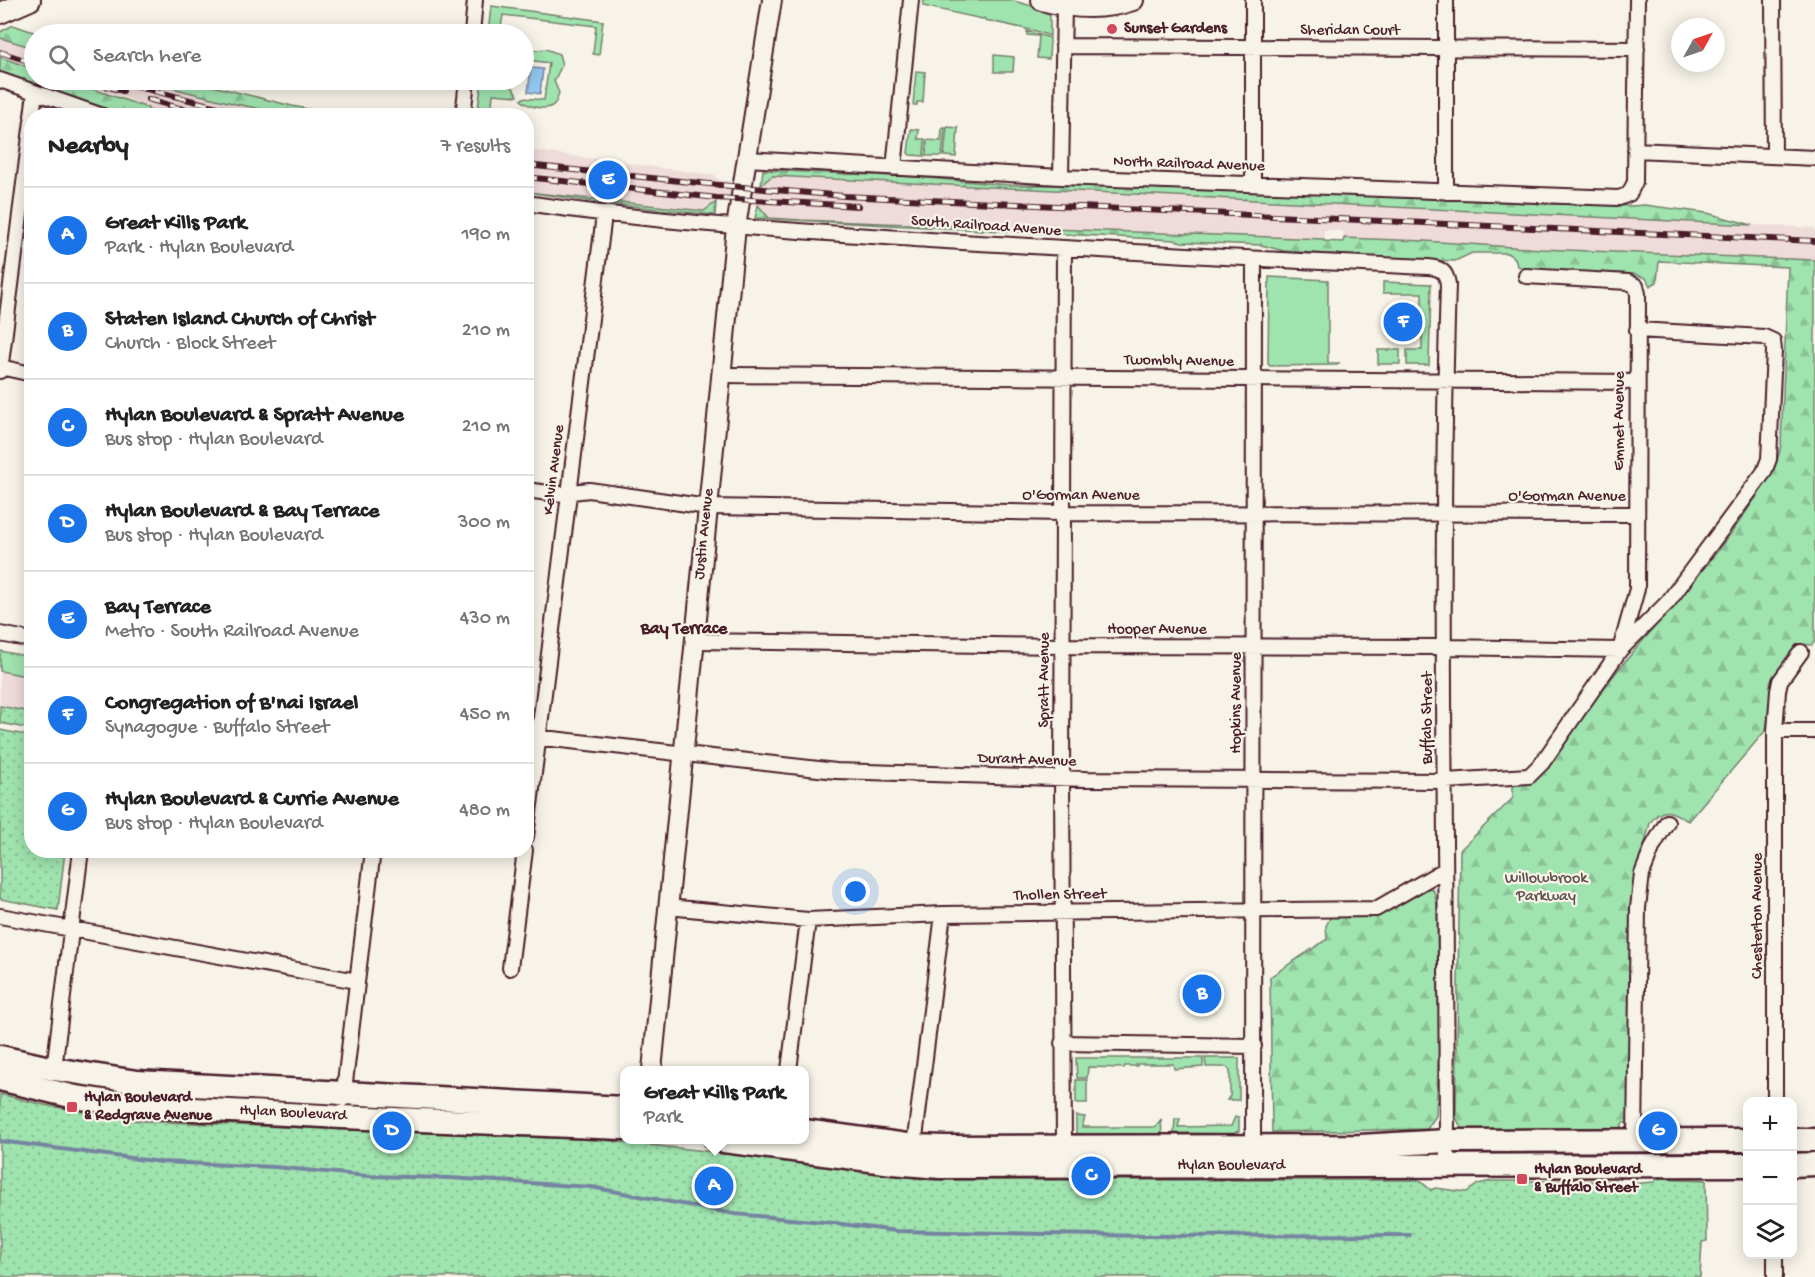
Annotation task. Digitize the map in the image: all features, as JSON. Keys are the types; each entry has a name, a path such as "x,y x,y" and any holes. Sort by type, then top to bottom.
{"main road":[{"path":"0,13 30,0"},
{"path":"1042,0 1064,6 1094,6 1133,0"},
{"name":"Hylan Boulevard","path":"0,1056 54,1069 137,1082 620,1108"},
{"name":"Hylan Boulevard","path":"0,1079 75,1097 120,1104 342,1117 620,1128"},
{"name":"Hylan Boulevard","path":"809,1132 914,1146 1360,1146 1447,1141 1743,1140"},
{"path":"1797,1140 1815,1140"},
{"name":"Hylan Boulevard","path":"748,1144 932,1167 1743,1165"},
{"path":"1797,1165 1815,1164"}],"street":[{"path":"473,24 476,0"},
{"name":"Justin Avenue","path":"652,1066 736,227 772,0"},
{"path":"894,168 911,0"},
{"path":"1253,183 1254,0"},
{"path":"1446,0 1446,192"},
{"path":"1636,0 1635,150 1815,158"},
{"path":"1773,0 1774,156"},
{"path":"1061,177 1064,6"},
{"name":"Sheridan Court","path":"1063,46 1636,49"},
{"path":"0,80 24,89"},
{"path":"0,86 35,93"},
{"path":"27,90 79,108"},
{"path":"463,108 465,90"},
{"path":"33,108 35,93"},
{"name":"North Railroad Avenue","path":"747,159 1061,177 1619,198 1629,194 1635,182 1635,150"},
{"path":"24,183 0,368 24,372"},
{"name":"South Railroad Avenue","path":"534,204 604,215 736,227 1254,260 1428,267 1439,268 1443,271"},
{"name":"Kelvin Avenue","path":"534,730 569,493 604,215"},
{"name":"Spratt Avenue","path":"1064,249 1062,513 1064,1147"},
{"name":"Hopkins Avenue","path":"1253,1146 1254,260"},
{"name":"Buffalo Street","path":"1443,271 1448,284 1445,381 1444,870 1447,1166"},
{"name":"Emmet Avenue","path":"1526,276 1628,282 1636,286 1638,294 1637,589 1620,650 1542,763 1529,776"},
{"path":"1620,650 1668,602 1764,472 1769,459 1773,341 1764,337 1637,330"},
{"name":"Twombly Avenue","path":"722,375 1637,382"},
{"name":"O'Gorman Avenue","path":"534,491 556,494 589,490 708,507 1062,513 1637,514"},
{"path":"0,634 24,638"},
{"name":"Hooper Avenue","path":"694,640 1062,646 1620,650"},
{"name":"Chesterton Avenue","path":"1775,1097 1775,732 1780,681 1801,652"},
{"path":"1775,732 1815,731"},
{"name":"Durant Avenue","path":"534,737 857,772 1062,778 1254,780 1445,780 1529,776"},
{"path":"1635,1140 1638,908 1642,874 1653,846 1667,822"},
{"path":"54,1069 80,858"},
{"path":"342,1117 372,858"},
{"path":"510,968 524,858"},
{"name":"Thollen Street","path":"667,907 808,920 943,914 1376,909 1444,870"},
{"path":"914,1146 943,914"},
{"path":"0,916 357,981"},
{"path":"790,1066 808,920"},
{"path":"1062,1043 1254,1046"},
{"path":"1775,1259 1775,1277"}],"shaded area":[{"path":"0,38 24,45 24,65 0,57"},
{"path":"100,90 180,90 256,108 148,108"},
{"path":"534,151 714,175 719,180 761,185 771,176 1815,228 1815,260 1344,238 1343,231 1324,230 1324,239 1287,239 769,218 758,205 716,202 704,211 534,193"},
{"path":"0,651 24,656 24,728 0,723"}],"green space":[{"path":"924,0 1010,0 1047,10 1046,13 1050,16 1050,36 984,18 923,6"},
{"path":"491,6 603,21 599,55 593,54 596,26 503,15 502,24 489,24"},
{"path":"13,25 24,29 24,45 0,38 0,32"},
{"path":"1027,31 1050,38 1049,59 1037,58 1039,36 1027,35"},
{"path":"546,49 559,54 562,65 554,81 559,93 556,101 548,108 533,106 521,100 523,98 544,100 549,63 534,61 534,50"},
{"path":"994,55 1014,57 1013,72 994,72"},
{"path":"0,57 24,65 24,81 0,73"},
{"path":"916,71 925,72 923,102 913,105"},
{"path":"50,90 96,90 148,108 102,108"},
{"path":"180,90 229,90 302,108 256,108"},
{"path":"481,90 514,90 518,96 493,94 492,108 478,108"},
{"path":"947,127 958,128 956,157 944,156"},
{"path":"942,128 945,128 942,156 926,156 927,140 941,141"},
{"path":"911,129 919,130 918,139 925,139 924,156 908,153"},
{"path":"763,170 915,177 1009,185 1103,185 1556,204 1644,205 1707,213 1752,225 772,176 761,185"},
{"path":"534,193 704,211 716,202 715,215 602,203"},
{"name":"Willowbrook Parkway","path":"758,205 769,218 801,220 1324,239 1324,241 1343,242 1344,238 1425,241 1541,249 1815,260 1815,641 1812,645 1800,644 1774,676 1766,730 1688,821 1672,812 1664,812 1650,823 1634,886 1630,924 1628,1123 1623,1123 1620,1128 1462,1129 1456,1118 1460,850 1513,798 1513,786 1528,782 1538,776 1618,670 1719,549 1769,477 1781,445 1788,267 1659,261 1657,282 1650,286 1646,278 1634,274 1528,269 1517,266 1515,258 1507,253 1472,253 1455,261 1400,259 1284,251 1261,245 755,218"},
{"path":"1269,277 1328,280 1328,363 1339,363 1337,365 1270,366 1268,364"},
{"path":"1383,282 1431,284 1429,365 1407,365 1407,350 1422,350 1422,293 1383,293"},
{"path":"1378,350 1400,350 1400,364 1378,364"},
{"path":"0,651 24,656 24,676 0,671"},
{"path":"0,706 24,711 24,728 0,723"},
{"path":"0,730 24,735 24,858 64,858 58,910 0,899"},
{"path":"1429,888 1434,891 1437,905 1439,1046 1436,1116 1427,1129 1272,1132 1270,977 1327,939 1326,926 1331,916 1377,914"},
{"path":"1076,1058 1203,1058 1203,1067 1174,1069 1173,1064 1137,1064 1137,1066 1125,1066 1124,1068 1088,1067 1087,1078 1077,1078"},
{"path":"1205,1058 1239,1058 1239,1100 1227,1100 1230,1096 1230,1071 1227,1067 1206,1067"},
{"path":"1076,1080 1087,1080 1087,1103 1076,1103"},
{"path":"0,1094 44,1105 139,1121 601,1140 932,1180 1419,1180 1431,1190 1435,1188 1467,1192 1478,1184 1492,1181 1614,1181 1617,1185 1654,1182 1658,1178 1706,1180 1707,1241 1702,1242 1700,1277 0,1277"},
{"path":"1076,1116 1085,1117 1082,1127 1156,1127 1161,1120 1162,1134 1076,1134"},
{"path":"1235,1117 1239,1117 1239,1131 1236,1134 1174,1133 1175,1119 1180,1119 1178,1127 1231,1126"}],"water":[{"path":"534,68 543,69 540,94 528,92 528,90 534,90"}],"waterway":[{"path":"0,1141 161,1162 275,1167 367,1176 449,1178 591,1187 735,1214 896,1231 1146,1236 1410,1235"}],"railway":[{"path":"0,52 24,60"},
{"path":"151,90 221,108"},
{"path":"148,99 179,108"},
{"path":"534,166 844,196 1815,241"},
{"path":"534,178 717,198 858,206"}],"place":[{"name":"Sunset Gardens","path":"1112,29"},
{"name":"Bay Terrace","path":"608,180"},
{"name":"Congregation of B'nai Israel","path":"1403,322"},
{"name":"Staten Island Church of Christ","path":"1202,994"},
{"name":"Hylan Boulevard & Redgrave Avenue","path":"72,1107"},
{"name":"Hylan Boulevard & Bay Terrace","path":"392,1131"},
{"name":"Hylan Boulevard & Currie Avenue","path":"1658,1131"},
{"name":"Hylan Boulevard & Spratt Avenue","path":"1091,1176"},
{"name":"Hylan Boulevard & Buffalo Street","path":"1522,1179"},
{"name":"Great Kills Park","path":"714,1186"}],"district":[{"name":"Bay Terrace","path":"684,629"}]}
